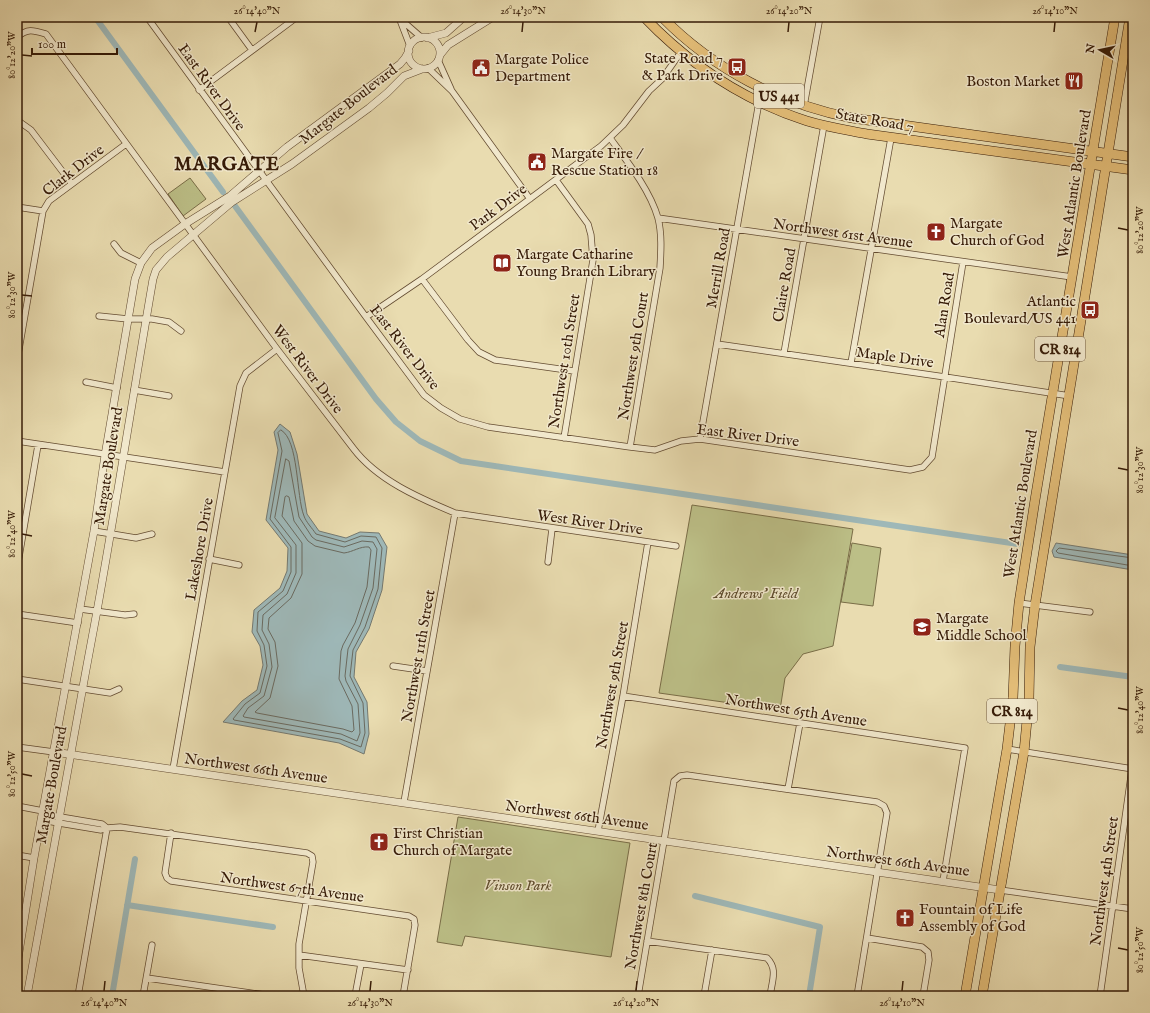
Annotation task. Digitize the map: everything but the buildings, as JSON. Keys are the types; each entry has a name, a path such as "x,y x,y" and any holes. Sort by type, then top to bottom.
{"main road":[{"name":"State Road 7","path":"644,17 681,52 719,79 759,102 778,110 824,125 891,138 1133,170"},
{"name":"State Road 7","path":"662,17 714,61 763,89 804,106 846,117 896,125 1133,157"},
{"name":"West Atlantic Boulevard","path":"965,996 1007,749 1013,698 1015,646 1019,603 1052,393 1115,17"},
{"name":"West Atlantic Boulevard","path":"982,996 1024,752 1029,699 1030,647 1035,606 1130,17"},
{"path":"681,52 691,51 707,62 714,61"},
{"path":"778,110 795,111 804,106"},
{"path":"867,134 896,125"},
{"path":"891,138 902,132 917,128"}],"street":[{"name":"East River Drive","path":"147,17 424,395 441,408 460,419 488,427 630,447 655,450 681,441 700,439 910,470 923,467"},
{"path":"228,17 252,50"},
{"path":"200,90 297,17"},
{"path":"464,17 446,33 413,42 409,56 413,64 425,68 452,91 530,198"},
{"path":"425,68 432,67 448,45 495,17"},
{"path":"804,106 820,17"},
{"path":"398,18 424,38 437,44 439,57 452,91"},
{"path":"398,18 410,49"},
{"name":"West River Drive","path":"17,37 25,31 34,30 46,34 185,224 357,454 386,479 421,499 455,513 552,529 676,546"},
{"name":"Margate Boulevard","path":"17,965 21,920 78,623 135,279 141,263 152,248 185,224 230,196 287,147 400,64 410,49"},
{"name":"Park Drive","path":"366,317 422,279 610,138 623,125 649,91 662,79 681,52"},
{"name":"Margate Boulevard","path":"27,996 97,611 146,319 156,270 167,257 232,202 308,152 379,100 404,76 425,68"},
{"name":"Merrill Road","path":"700,439 759,102"},
{"path":"17,120 31,130 72,184"},
{"name":"Claire Road","path":"784,353 824,125"},
{"name":"Northwest 9th Court","path":"610,138 636,173 650,198 658,218 661,244 660,268 630,447"},
{"path":"851,363 891,138"},
{"name":"Clark Drive","path":"17,361 44,212 49,201 126,144"},
{"name":"Northwest 10th Street","path":"556,180 588,224 594,260 574,371 564,438"},
{"path":"17,207 44,212"},
{"name":"Northwest 61st Avenue","path":"658,218 1072,277"},
{"path":"114,244 121,253 141,263"},
{"name":"Alan Road","path":"923,467 932,457 963,262"},
{"path":"422,279 468,340 479,352 495,360 574,371"},
{"path":"99,316 169,322 182,331"},
{"name":"Maple Drive","path":"717,344 945,376 1070,396"},
{"name":"Lakeshore Drive","path":"173,769 240,386 246,373 277,348"},
{"path":"86,382 117,388"},
{"path":"134,390 169,396"},
{"path":"17,441 225,472"},
{"path":"17,569 38,445"},
{"name":"Northwest 11th Street","path":"404,802 455,513"},
{"path":"548,562 552,529"},
{"path":"94,531 136,538 152,534"},
{"name":"Northwest 9th Street","path":"598,831 623,696 648,542"},
{"path":"209,559 239,565"},
{"path":"1019,603 1090,612"},
{"path":"80,608 125,615 134,614"},
{"path":"17,614 78,623"},
{"path":"393,666 427,671"},
{"path":"17,679 110,693 118,689"},
{"name":"Northwest 65th Avenue","path":"623,696 965,748 943,881"},
{"path":"800,723 788,789 878,802 884,806 887,812 857,996"},
{"name":"Northwest 66th Avenue","path":"17,747 1133,909"},
{"path":"1007,749 1133,769"},
{"name":"Northwest 4th Street","path":"1100,996 1133,769"},
{"name":"Northwest 8th Court","path":"638,996 674,782 680,776 687,775 788,789"},
{"path":"17,806 59,820 100,830 120,827 307,852 312,856 313,862 299,944 299,968 304,996"},
{"path":"78,996 107,828"},
{"name":"Northwest 67th Avenue","path":"171,833 164,873 171,881 409,916 414,919 416,925 408,970"},
{"path":"17,855 34,858"},
{"path":"867,938 922,947 928,952 929,960 923,996"},
{"path":"647,941 767,958 772,964 774,971 770,996"},
{"path":"143,996 152,945"},
{"path":"704,996 712,950"},
{"path":"299,955 408,970 403,996"},
{"path":"355,996 361,964"},
{"path":"146,978 272,996"}],"green space":[{"path":"190,178 206,199 183,216 168,194"},
{"name":"Andrews' Field","path":"692,505 853,529 833,646 803,654 785,678 780,710 659,693"},
{"path":"852,543 881,548 873,606 841,602"},
{"name":"Vinson Park","path":"458,817 630,843 611,957 465,936 462,946 437,942"}],"water":[{"path":"280,424 290,432 297,454 307,514 319,531 346,538 360,532 379,533 387,547 382,590 369,629 356,652 354,677 367,702 369,734 364,754 339,743 223,722 242,701 257,690 263,665 260,646 252,632 254,610 280,588 287,571 288,548 266,520 278,450 274,432"},
{"path":"1056,543 1133,555 1133,570 1054,557 1052,551"}],"waterway":[{"path":"95,17 223,192"},
{"path":"235,206 376,399 396,422 420,441 461,461 1018,544"},
{"path":"1060,667 1133,677"},
{"path":"112,996 135,859"},
{"path":"695,896 820,927 809,996"},
{"path":"127,905 273,927"}],"place":[{"name":"State Road 7 & Park Drive","path":"737,67"},
{"name":"Margate Police Department","path":"481,68"},
{"name":"Boston Market","path":"1074,81"},
{"name":"Margate Fire / Rescue Station 18","path":"537,162"},
{"name":"Margate Church of God","path":"936,232"},
{"name":"Margate Catharine Young Branch Library","path":"502,263"},
{"name":"Atlantic Boulevard/US 441","path":"1090,310"},
{"name":"Margate Middle School","path":"922,627"},
{"name":"First Christian Church of Margate","path":"379,842"},
{"name":"Fountain of Life Assembly of God","path":"905,918"}],"district":[{"name":"MARGATE","path":"227,163"}]}
